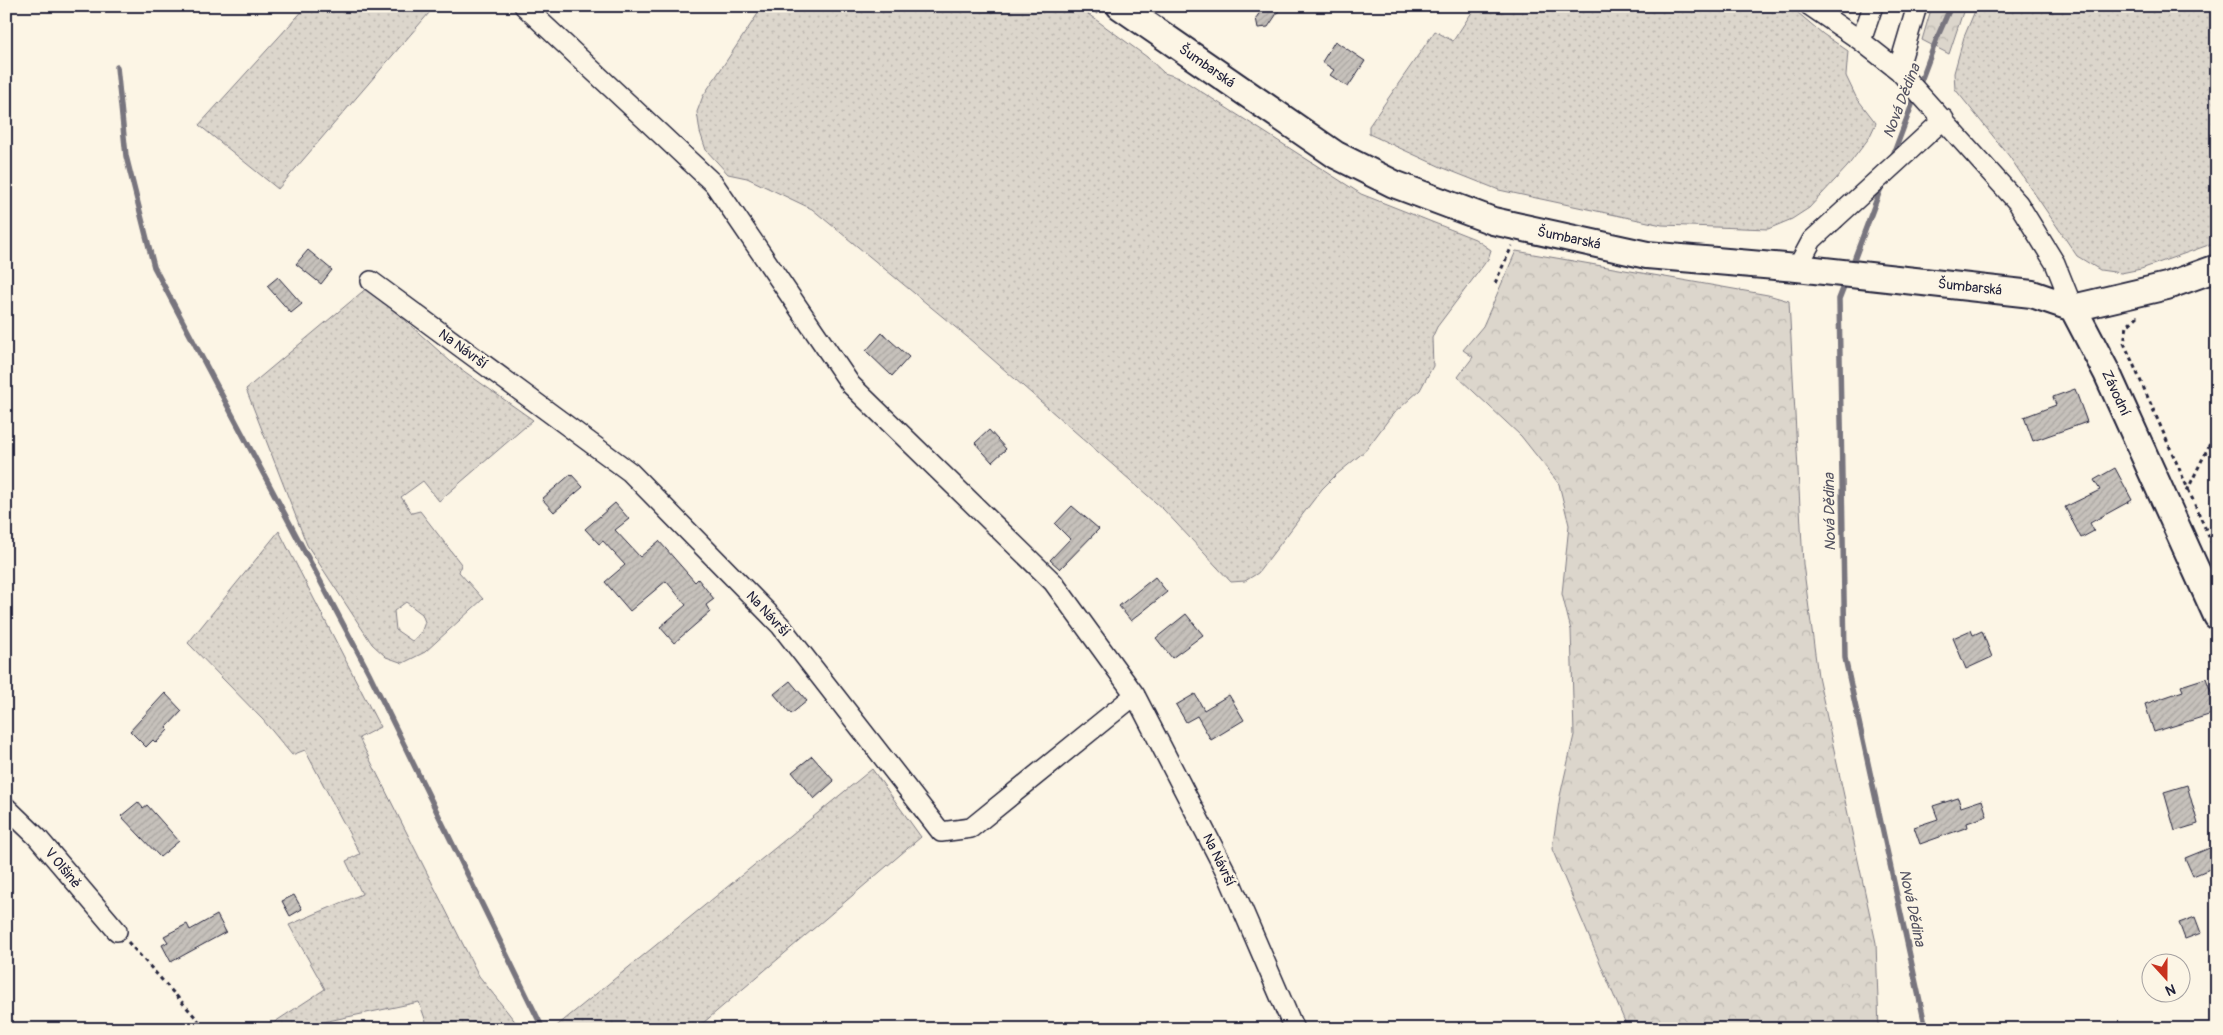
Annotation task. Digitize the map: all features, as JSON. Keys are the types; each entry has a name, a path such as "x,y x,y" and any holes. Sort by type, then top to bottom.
{"street":[{"name":"Na Návrší","path":"524,6 714,184 851,385 1053,582 1135,695 1229,878 1294,1029"},
{"name":"Šumbarská","path":"1120,6 1336,155 1394,184 1493,221 1647,255 1797,268 2032,294 2072,308"},
{"path":"1810,6 1861,41 1898,70 2018,202 2054,264 2072,308 2167,286 2217,268"},
{"path":"1861,41 1873,6"},
{"path":"1898,70 1918,6"},
{"path":"1797,268 1812,240 1944,119"},
{"name":"Na Návrší","path":"371,281 630,472 780,625 941,832 971,828 1135,695"},
{"name":"Závodní","path":"2072,308 2105,367 2217,616"},
{"name":"V Olšině","path":"6,807 37,837 117,931"}],"path":[{"path":"1495,283 1516,238 1519,227"},
{"path":"2142,312 2127,326 2124,342 2187,491 2217,555"},
{"path":"2187,491 2217,429"},
{"path":"117,931 206,1029"}],"green space":[{"path":"307,6 435,6 278,189 199,125"},
{"path":"760,6 1077,6 1147,57 1164,73 1180,78 1361,194 1475,239 1491,250 1488,259 1437,327 1432,338 1433,366 1420,390 1392,415 1365,451 1322,489 1258,573 1245,581 1231,582 1163,509 966,336 812,209 747,178 728,174 706,150 700,132 697,112 703,96 757,15"},
{"path":"1476,6 1790,6 1823,34 1848,51 1846,76 1856,97 1876,123 1869,138 1847,167 1809,208 1792,219 1768,229 1662,225 1499,190 1441,167 1369,134 1369,126 1435,31 1453,41"},
{"path":"1932,6 1965,6 1949,54 1922,40"},
{"path":"1977,6 2217,6 2217,242 2141,269 2121,273 2100,270 2077,256 2009,156 1955,89 1954,73 1964,37"},
{"path":"1516,251 1768,295 1789,301 1803,564 1818,676 1876,943 1879,1029 1628,1029 1552,849 1560,796 1574,735 1571,630 1562,594 1569,525 1559,484 1521,436 1458,377 1473,357 1463,350 1483,326"},
{"path":"368,287 451,362 533,420 439,501 423,481 401,497 412,513 420,511 461,564 459,572 483,599 425,652 403,663 386,657 372,644 307,545 246,389","holes":["406,602 422,614 425,622 421,633 412,641 396,630 394,611"]},
{"path":"279,531 380,727 359,738 479,976 521,1029 427,1029 428,1027 419,1002 290,1029 264,1029 325,989 289,925 362,894 346,861 360,854 305,750 292,755 263,720 188,643"},
{"path":"872,769 921,837 696,1029 553,1029"}],"building":[{"path":"1264,6 1282,6 1268,27 1258,28 1256,18"},
{"path":"1335,41 1365,61 1348,87 1330,75 1334,70 1322,62"},
{"path":"308,250 332,270 321,284 296,264"},
{"path":"278,277 302,304 291,313 267,286"},
{"path":"882,333 909,357 892,376 866,351"},
{"path":"2075,389 2087,422 2033,441 2024,417 2056,405 2053,397"},
{"path":"989,430 1006,449 992,462 975,443"},
{"path":"2115,468 2132,500 2090,523 2094,531 2081,538 2065,507 2100,490 2094,480"},
{"path":"571,474 583,487 554,512 542,499"},
{"path":"615,503 629,519 615,530 640,557 659,541 695,582 698,579 714,599 706,605 710,612 674,643 660,627 686,605 666,581 630,611 605,582 625,565 603,541 599,544 585,529"},
{"path":"1072,506 1099,529 1060,569 1050,560 1070,539 1055,524"},
{"path":"1155,577 1167,592 1131,621 1119,606"},
{"path":"1186,614 1203,635 1172,658 1156,638"},
{"path":"1971,630 1973,635 1982,631 1992,657 1966,669 1953,638"},
{"path":"2206,678 2216,706 2210,708 2212,714 2154,732 2145,704 2183,691 2181,686"},
{"path":"790,681 807,701 791,714 774,694"},
{"path":"165,693 182,711 166,728 168,730 156,743 153,740 146,747 130,731"},
{"path":"1195,694 1204,710 1229,695 1244,720 1211,740 1197,716 1186,722 1176,705"},
{"path":"812,756 834,781 814,799 792,772"},
{"path":"2187,785 2198,824 2175,831 2164,792"},
{"path":"1958,798 1961,807 1982,800 1987,816 1967,823 1968,827 1920,844 1914,827 1938,819 1933,806"},
{"path":"138,802 143,808 147,805 179,841 160,857 121,816"},
{"path":"2217,845 2217,866 2193,876 2185,858"},
{"path":"294,895 302,909 290,916 282,901"},
{"path":"217,915 226,932 171,962 162,945 168,942 164,936 187,924 190,930"},
{"path":"2195,917 2201,933 2185,939 2179,923"}],"waterway":[{"name":"Nová Dědina","path":"1892,158 1951,6"},
{"path":"117,67 126,156 154,267 369,673 543,1029"},
{"name":"Nová Dědina","path":"1851,268 1882,185"},
{"name":"Nová Dědina","path":"1846,281 1839,299 1845,658 1926,1029"}]}
